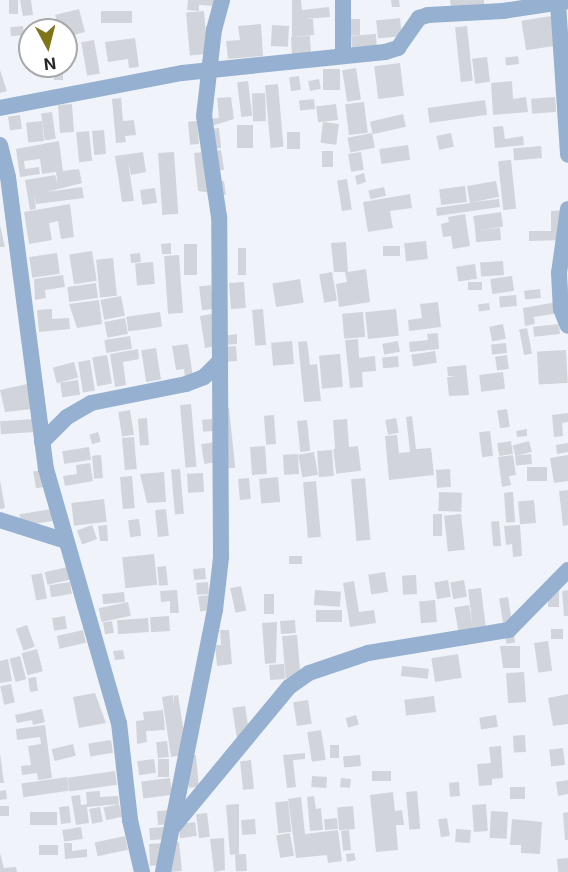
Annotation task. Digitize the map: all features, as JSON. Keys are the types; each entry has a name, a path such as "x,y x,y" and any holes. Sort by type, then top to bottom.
{"street":[{"path":"163,872 221,557 219,217 204,116 214,30 222,0"},
{"path":"343,0 343,56"},
{"path":"0,108 52,95 210,69 343,56 398,48 419,18 428,15 503,5 563,2 568,155"},
{"path":"0,145 8,177 42,442 66,541 119,723 130,820 142,872"},
{"path":"568,209 559,273 561,309 568,326"},
{"path":"42,442 67,417 91,403 186,384 204,378 219,362"},
{"path":"0,520 66,541"},
{"path":"173,827 296,682 309,674 368,653 508,630 568,570"}],"building":[{"path":"9,0 18,0 18,14 9,14"},
{"path":"20,0 31,0 33,15 23,16"},
{"path":"188,0 216,0 216,6 199,5 199,11 187,10"},
{"path":"292,0 301,0 302,10 329,7 330,17 305,19 313,19 314,35 292,37"},
{"path":"391,0 399,0 400,7 392,7"},
{"path":"450,0 484,0 484,7 451,9"},
{"path":"79,9 85,32 78,34 78,18 56,18 55,15"},
{"path":"101,11 132,11 132,23 101,23"},
{"path":"204,11 208,54 190,55 186,13"},
{"path":"551,16 556,46 526,50 521,21"},
{"path":"400,18 402,36 378,38 376,21"},
{"path":"351,19 360,19 360,35 351,35"},
{"path":"261,24 263,56 228,59 226,41 240,40 238,26"},
{"path":"272,25 289,26 288,47 271,46"},
{"path":"467,26 473,81 461,82 455,27"},
{"path":"10,27 18,27 18,36 11,36"},
{"path":"376,34 377,49 352,51 351,36"},
{"path":"310,36 311,54 292,55 291,37"},
{"path":"135,38 139,67 129,68 128,59 108,62 105,42"},
{"path":"94,40 100,73 87,76 81,42"},
{"path":"518,56 519,64 506,66 505,58"},
{"path":"487,57 490,82 475,84 472,59"},
{"path":"400,63 404,96 378,99 374,66"},
{"path":"356,68 361,100 347,102 342,70"},
{"path":"323,69 340,69 340,90 323,90"},
{"path":"0,70 7,91 0,93"},
{"path":"299,76 301,90 291,91 289,77"},
{"path":"319,79 321,89 310,91 308,81"},
{"path":"248,81 252,116 241,117 237,82"},
{"path":"512,81 513,99 526,97 528,112 493,115 491,83"},
{"path":"278,84 283,147 271,148 265,85"},
{"path":"252,93 265,93 266,121 253,121"},
{"path":"231,97 234,119 208,127 207,119 219,118 217,98"},
{"path":"555,97 556,112 532,114 531,99"},
{"path":"121,98 123,121 134,120 136,135 125,136 126,142 116,143 112,99"},
{"path":"314,99 315,109 300,111 299,101"},
{"path":"485,100 487,115 430,123 428,108"},
{"path":"364,102 368,133 349,135 345,104"},
{"path":"72,104 74,132 60,133 58,105"},
{"path":"336,104 338,120 318,122 316,106"},
{"path":"52,112 56,139 45,140 41,114"},
{"path":"403,114 406,127 373,134 370,122"},
{"path":"20,115 22,129 10,131 8,117"},
{"path":"42,121 44,141 28,143 26,123"},
{"path":"197,121 199,144 190,145 188,122"},
{"path":"323,122 339,124 336,145 320,143"},
{"path":"237,125 253,125 253,148 237,148"},
{"path":"503,126 505,139 523,136 524,145 495,148 493,127"},
{"path":"219,128 221,148 207,149 205,129"},
{"path":"104,130 106,154 94,155 92,131"},
{"path":"89,131 92,161 79,162 76,132"},
{"path":"287,132 300,132 300,149 287,149"},
{"path":"372,133 375,148 350,152 347,138"},
{"path":"451,133 454,147 439,150 436,136"},
{"path":"59,141 63,171 79,169 82,183 47,192 82,187 84,198 36,204 34,193 36,209 30,210 25,180 55,175 58,184 56,172 42,174 40,159 24,161 25,169 39,167 40,174 20,177 16,149"},
{"path":"408,145 410,160 381,164 379,149"},
{"path":"541,146 542,158 514,160 513,148"},
{"path":"221,150 224,170 213,171 210,152"},
{"path":"322,151 333,151 333,167 322,167"},
{"path":"143,152 146,172 131,175 128,162 134,201 122,202 115,156"},
{"path":"174,152 178,214 162,215 158,153"},
{"path":"207,152 209,182 224,181 226,195 198,191 194,153"},
{"path":"361,152 364,170 351,172 348,154"},
{"path":"511,160 516,209 503,210 498,161"},
{"path":"364,173 366,182 357,185 355,176"},
{"path":"347,179 352,210 342,211 337,181"},
{"path":"496,181 499,197 473,202 499,199 500,207 437,216 436,208 470,203 467,186"},
{"path":"465,186 467,202 441,205 439,189"},
{"path":"384,187 386,196 370,199 368,191"},
{"path":"155,188 157,203 142,205 140,190"},
{"path":"410,194 412,208 390,211 393,228 368,232 363,202"},
{"path":"70,204 74,237 61,239 58,221 49,223 52,240 29,244 24,212"},
{"path":"564,210 564,240 529,241 529,231 551,231 551,211"},
{"path":"501,212 503,227 475,231 473,216"},
{"path":"465,214 470,246 453,249 451,236 443,237 441,224 449,222 448,217"},
{"path":"0,225 5,247 0,247"},
{"path":"500,228 501,240 476,242 475,230"},
{"path":"426,241 428,259 406,261 404,243"},
{"path":"346,242 348,272 366,269 370,302 339,307 336,284 347,282 345,272 334,272 331,243"},
{"path":"171,243 171,254 162,254 161,244"},
{"path":"184,244 197,244 197,275 184,275"},
{"path":"383,246 400,246 400,256 383,256"},
{"path":"238,248 246,248 246,275 238,275"},
{"path":"92,251 97,281 74,284 69,255"},
{"path":"57,253 60,274 32,278 29,257"},
{"path":"140,253 141,262 131,263 130,254"},
{"path":"179,255 183,313 168,314 164,256"},
{"path":"113,258 117,296 100,298 96,260"},
{"path":"503,261 504,275 481,277 480,263"},
{"path":"153,262 155,284 137,285 135,264"},
{"path":"475,264 477,279 458,281 456,267"},
{"path":"332,272 337,301 324,303 319,274"},
{"path":"63,275 65,287 45,290 46,298 35,300 34,279"},
{"path":"512,276 514,291 492,294 490,279"},
{"path":"300,279 304,303 276,307 272,283"},
{"path":"244,282 246,308 231,309 229,283"},
{"path":"468,282 482,282 482,290 468,290"},
{"path":"96,283 98,298 69,302 67,287"},
{"path":"211,285 214,309 202,310 199,286"},
{"path":"540,289 541,298 525,300 524,291"},
{"path":"516,295 517,306 500,307 499,296"},
{"path":"121,296 125,316 104,320 100,300"},
{"path":"99,300 102,324 77,328 69,304"},
{"path":"438,302 441,327 409,331 408,320 422,318 420,304"},
{"path":"557,302 559,313 534,317 535,324 525,326 523,308"},
{"path":"489,303 490,310 479,311 478,305"},
{"path":"52,309 52,319 69,318 70,329 39,332 37,310"},
{"path":"263,309 266,345 255,346 252,310"},
{"path":"396,309 399,336 368,339 365,312"},
{"path":"160,312 162,327 128,332 126,317"},
{"path":"363,312 365,337 344,339 342,314"},
{"path":"217,313 215,346 205,348 200,316"},
{"path":"125,318 128,334 107,338 104,322"},
{"path":"503,324 506,339 492,341 489,327"},
{"path":"559,324 560,334 534,337 533,327"},
{"path":"527,328 532,354 524,355 519,330"},
{"path":"438,333 439,349 410,352 409,342 428,340 427,334"},
{"path":"237,334 237,344 224,345 223,336"},
{"path":"130,336 132,349 106,353 104,340"},
{"path":"358,339 359,358 375,356 376,371 362,372 363,387 350,388 345,340"},
{"path":"292,341 294,364 273,366 271,343"},
{"path":"307,341 310,365 317,364 321,401 304,402 298,342"},
{"path":"398,341 400,352 384,355 382,344"},
{"path":"506,343 507,353 492,355 491,345"},
{"path":"188,344 193,377 185,379 184,369 176,370 172,346"},
{"path":"236,346 237,361 224,362 223,347"},
{"path":"156,348 161,380 146,382 141,350"},
{"path":"138,349 139,359 123,362 126,385 115,387 110,354"},
{"path":"566,350 568,383 539,384 537,352"},
{"path":"435,351 437,363 413,367 411,355"},
{"path":"340,354 343,387 322,389 319,356"},
{"path":"107,355 112,384 97,386 92,358"},
{"path":"507,355 509,369 497,371 495,357"},
{"path":"398,356 399,367 383,368 382,357"},
{"path":"90,360 95,391 83,392 78,362"},
{"path":"74,362 78,377 57,383 53,368"},
{"path":"466,365 469,395 449,396 447,377 456,377 448,376 447,367"},
{"path":"503,372 505,389 481,392 479,375"},
{"path":"78,380 80,395 62,397 60,383"},
{"path":"27,384 33,409 5,412 0,390"},
{"path":"191,404 196,467 186,468 180,405"},
{"path":"229,408 235,468 219,469 213,410"},
{"path":"507,409 510,427 500,428 497,411"},
{"path":"130,410 134,435 122,437 118,412"},
{"path":"568,413 568,422 562,423 563,436 554,437 552,415"},
{"path":"274,415 276,444 266,445 264,416"},
{"path":"412,416 416,449 431,448 434,475 389,480 385,436 397,435 399,453 410,452 406,417"},
{"path":"147,418 149,445 140,446 138,419"},
{"path":"396,418 399,433 388,435 385,420"},
{"path":"34,419 35,432 1,434 0,421"},
{"path":"212,419 213,431 203,432 202,420"},
{"path":"347,419 349,448 335,449 333,420"},
{"path":"307,420 310,451 300,452 297,421"},
{"path":"527,429 527,436 517,437 516,431"},
{"path":"490,431 493,456 482,457 479,432"},
{"path":"98,432 101,442 92,444 89,435"},
{"path":"134,437 137,469 125,470 122,438"},
{"path":"511,441 513,454 499,456 497,443"},
{"path":"529,441 532,452 515,456 513,445"},
{"path":"215,442 218,462 204,464 201,444"},
{"path":"568,443 568,452 557,454 556,445"},
{"path":"265,446 267,474 252,475 250,447"},
{"path":"358,446 361,471 336,474 333,449"},
{"path":"89,447 91,460 64,464 62,451"},
{"path":"332,450 334,476 319,477 317,451"},
{"path":"314,452 318,475 302,477 298,455"},
{"path":"298,454 299,474 284,475 283,455"},
{"path":"531,454 532,464 516,466 515,456"},
{"path":"101,455 103,478 94,479 92,456"},
{"path":"513,455 516,475 509,476 511,485 502,487 498,457"},
{"path":"568,455 568,481 554,483 550,458"},
{"path":"90,463 93,481 65,486 63,476 77,474 76,465"},
{"path":"527,467 547,467 547,481 527,481"},
{"path":"180,469 184,514 175,515 171,470"},
{"path":"450,469 451,487 437,488 436,470"},
{"path":"42,470 45,487 36,488 33,472"},
{"path":"164,472 166,502 147,503 140,474"},
{"path":"203,473 204,492 188,493 187,474"},
{"path":"132,476 135,508 123,509 120,477"},
{"path":"278,477 280,502 261,504 259,479"},
{"path":"249,478 251,499 240,500 238,479"},
{"path":"365,478 370,540 356,541 351,479"},
{"path":"0,480 5,508 0,509"},
{"path":"316,481 321,537 308,538 303,482"},
{"path":"568,490 568,525 563,526 559,491"},
{"path":"439,492 462,493 461,512 438,511"},
{"path":"513,492 515,522 506,523 504,493"},
{"path":"104,499 107,522 74,526 71,503"},
{"path":"534,500 536,523 520,524 518,501"},
{"path":"52,509 54,521 21,526 19,514"},
{"path":"166,509 169,536 158,537 155,510"},
{"path":"433,514 442,514 442,536 433,536"},
{"path":"461,514 465,550 448,552 444,516"},
{"path":"139,519 141,536 130,537 128,520"},
{"path":"499,521 501,546 493,547 491,522"},
{"path":"92,525 97,539 82,545 77,530"},
{"path":"107,525 108,541 100,541 98,526"},
{"path":"520,525 522,556 513,557 512,544 506,545 504,526"},
{"path":"154,554 157,585 125,588 122,557"},
{"path":"289,556 302,556 302,564 289,564"},
{"path":"166,566 168,585 159,586 157,567"},
{"path":"67,567 70,580 48,585 45,572"},
{"path":"205,568 206,579 194,580 193,569"},
{"path":"385,572 388,592 371,594 368,575"},
{"path":"42,573 47,599 36,601 31,575"},
{"path":"416,575 417,594 403,595 402,576"},
{"path":"448,580 451,597 437,599 434,582"},
{"path":"464,580 467,597 453,599 450,582"},
{"path":"354,581 359,612 374,610 376,623 350,627 343,583"},
{"path":"70,582 72,594 51,597 49,585"},
{"path":"208,582 209,594 197,595 196,583"},
{"path":"241,586 246,610 235,613 230,588"},
{"path":"481,588 486,626 473,627 468,590"},
{"path":"548,589 559,589 559,607 548,607"},
{"path":"177,590 179,613 170,613 170,601 161,602 160,591"},
{"path":"315,590 341,592 340,607 314,605"},
{"path":"568,590 568,616 564,616 562,591"},
{"path":"124,592 125,602 103,604 102,594"},
{"path":"264,594 274,594 274,614 264,614"},
{"path":"209,595 211,610 200,611 198,597"},
{"path":"508,597 515,642 506,644 499,598"},
{"path":"435,600 437,622 421,623 419,601"},
{"path":"128,602 131,616 102,622 99,608"},
{"path":"469,605 474,634 459,636 454,608"},
{"path":"316,610 342,610 342,622 316,622"},
{"path":"65,616 67,629 54,631 52,618"},
{"path":"169,616 170,631 151,632 150,617"},
{"path":"148,618 149,632 118,634 117,620"},
{"path":"295,620 296,633 281,634 280,621"},
{"path":"112,621 114,633 105,634 103,622"},
{"path":"277,622 276,663 265,664 262,623"},
{"path":"27,625 35,647 24,651 16,629"},
{"path":"551,629 563,629 563,639 551,639"},
{"path":"83,630 86,643 60,649 57,636"},
{"path":"220,630 229,630 232,664 217,666 215,645 221,645"},
{"path":"297,635 301,677 286,678 282,636"},
{"path":"548,641 552,671 538,673 534,643"},
{"path":"500,646 520,646 520,668 503,668"},
{"path":"37,649 43,671 27,675 22,653"},
{"path":"123,650 125,659 115,660 113,651"},
{"path":"458,654 462,678 435,682 431,658"},
{"path":"20,656 26,679 16,682 9,659"},
{"path":"8,659 12,681 0,683 0,661"},
{"path":"284,664 285,679 270,680 269,665"},
{"path":"402,666 429,669 428,679 401,676"},
{"path":"524,672 526,702 508,703 506,673"},
{"path":"36,677 38,691 30,692 28,678"},
{"path":"11,684 15,703 4,705 0,686"},
{"path":"95,693 106,723 79,728 73,697"},
{"path":"568,694 568,724 553,726 548,698"},
{"path":"173,695 174,705 174,696 178,695 185,739 180,741 185,741 187,754 171,757 162,697"},
{"path":"434,696 436,712 406,716 404,700"},
{"path":"308,700 312,724 297,726 293,702"},
{"path":"245,706 250,737 237,739 232,708"},
{"path":"42,709 45,722 33,725 32,720 17,723 15,715"},
{"path":"163,710 165,730 146,731 147,742 137,744 136,721 144,720 143,712"},
{"path":"356,715 359,725 348,728 345,718"},
{"path":"496,715 498,727 481,730 479,718"},
{"path":"45,725 52,778 38,780 37,773 22,775 21,766 31,765 28,746 41,744 40,737 17,740 16,729"},
{"path":"321,730 326,760 312,762 307,732"},
{"path":"525,735 526,752 514,753 513,736"},
{"path":"111,740 113,753 90,756 88,744"},
{"path":"167,741 169,757 158,758 156,742"},
{"path":"73,744 76,756 55,761 52,749"},
{"path":"330,745 339,745 339,758 330,758"},
{"path":"501,746 503,778 492,779 492,785 479,786 477,764 491,763 489,747"},
{"path":"563,748 565,765 551,767 549,750"},
{"path":"0,753 4,783 0,783"},
{"path":"305,753 305,759 293,760 296,787 287,788 283,755"},
{"path":"196,755 199,787 189,788 186,756"},
{"path":"360,755 361,766 344,767 343,756"},
{"path":"154,759 156,773 139,775 137,761"},
{"path":"158,759 169,759 169,777 158,777"},
{"path":"251,760 254,789 243,790 240,761"},
{"path":"115,771 117,785 69,792 67,778"},
{"path":"372,771 391,771 391,781 372,781"},
{"path":"312,776 327,777 326,788 311,787"},
{"path":"67,777 69,791 23,797 21,783"},
{"path":"170,778 172,795 143,798 141,782"},
{"path":"341,778 351,779 350,788 340,787"},
{"path":"568,780 568,794 558,796 556,782"},
{"path":"459,782 460,796 450,797 449,783"},
{"path":"510,787 525,787 525,799 510,799"},
{"path":"6,790 7,799 0,800 0,791"},
{"path":"100,791 100,797 118,796 119,804 87,807 89,823 76,825 71,796 80,795 81,805 87,804 86,792"},
{"path":"417,791 420,829 409,830 406,792"},
{"path":"393,792 395,811 402,810 404,825 396,825 398,850 376,852 370,795"},
{"path":"314,796 316,809 321,808 323,830 310,831 307,797"},
{"path":"301,797 305,834 338,830 342,861 328,863 327,855 296,858 288,799"},
{"path":"288,801 291,832 278,833 275,802"},
{"path":"119,804 122,817 106,820 103,808"},
{"path":"239,804 239,854 230,855 226,805"},
{"path":"486,804 488,831 474,832 472,805"},
{"path":"0,806 9,806 9,816 0,816"},
{"path":"69,806 71,823 61,824 59,807"},
{"path":"353,806 355,829 339,830 337,807"},
{"path":"100,807 103,822 92,824 89,809"},
{"path":"173,810 174,824 158,825 157,811"},
{"path":"491,811 508,812 507,839 490,838"},
{"path":"30,812 57,812 57,825 30,825"},
{"path":"568,812 568,840 565,840 563,813"},
{"path":"207,813 210,837 199,838 196,814"},
{"path":"337,818 338,829 325,830 324,819"},
{"path":"447,818 450,836 441,837 438,819"},
{"path":"255,819 256,834 242,835 241,820"},
{"path":"512,819 542,822 540,854 521,853 521,845 510,845"},
{"path":"195,822 197,836 180,838 178,824"},
{"path":"175,826 176,838 150,840 149,828"},
{"path":"81,827 83,839 64,842 62,830"},
{"path":"456,829 471,830 470,843 455,842"},
{"path":"349,830 351,850 343,851 341,831"},
{"path":"290,833 294,856 280,858 276,835"},
{"path":"125,836 128,850 98,856 95,842"},
{"path":"224,838 225,870 214,872 210,839"},
{"path":"179,842 182,871 170,872 169,864 150,866 149,844"},
{"path":"64,843 72,843 72,851 87,849 87,857 65,859"},
{"path":"39,845 58,845 58,855 39,855"},
{"path":"0,853 4,868 16,867 17,872 0,872"},
{"path":"354,853 356,860 347,862 346,854"},
{"path":"246,854 247,871 236,872 235,855"},
{"path":"568,858 568,872 558,872 557,859"}]}
